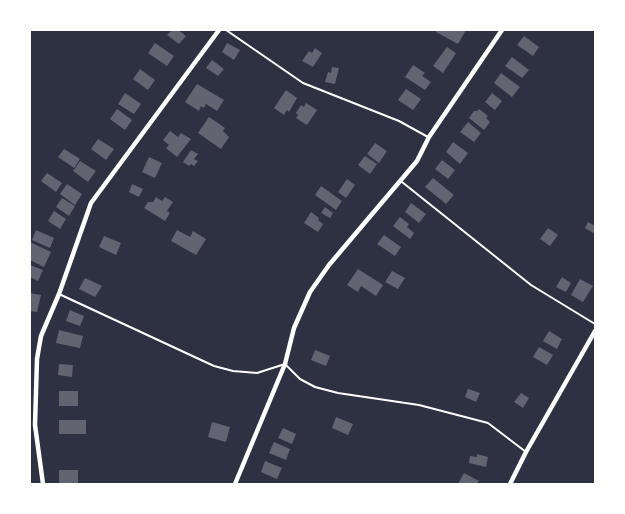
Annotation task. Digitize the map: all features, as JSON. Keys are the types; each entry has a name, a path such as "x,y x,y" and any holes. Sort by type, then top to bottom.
{"street":[{"path":"43,484 35,426 38,359 42,336 91,203 218,30"},
{"path":"235,484 285,364 294,328 310,292 329,265 417,161 429,137 502,30"},
{"path":"510,484 526,452 595,331"}],"lane":[{"path":"226,30 303,83 399,121 429,137"},
{"path":"400,181 531,285 595,324"},
{"path":"59,294 214,366 233,371 257,373 285,364 300,379 315,387 338,393 419,405 488,423 526,452"}],"building":[{"path":"172,30 178,30 186,36 179,44 167,35"},
{"path":"437,30 466,30 458,44 436,32"},
{"path":"524,36 539,47 533,56 517,45"},
{"path":"155,43 174,56 167,66 148,53"},
{"path":"227,43 240,50 234,60 222,52"},
{"path":"447,47 456,53 443,73 433,66"},
{"path":"315,48 322,53 313,67 302,61 309,51 312,53"},
{"path":"512,57 529,70 522,78 505,66"},
{"path":"212,60 224,69 218,76 206,68"},
{"path":"413,65 425,73 422,76 431,82 425,90 405,77"},
{"path":"332,67 339,68 335,84 325,82 328,72 331,73"},
{"path":"140,69 155,80 148,90 133,79"},
{"path":"501,73 520,87 512,97 494,83"},
{"path":"197,84 224,100 217,111 206,104 204,108 201,106 199,111 185,102"},
{"path":"406,89 421,99 413,110 398,100"},
{"path":"286,90 297,98 289,112 287,110 284,115 274,108"},
{"path":"125,93 141,104 134,114 118,104"},
{"path":"492,93 502,101 495,110 485,102"},
{"path":"306,103 317,110 307,125 296,118 298,115 296,113 301,105 304,107"},
{"path":"117,109 132,120 125,130 110,119"},
{"path":"479,109 488,116 486,118 490,122 484,130 469,118 474,111"},
{"path":"209,117 225,128 223,131 229,137 221,149 198,133"},
{"path":"468,122 481,133 474,142 460,132"},
{"path":"170,131 178,137 181,133 191,139 177,157 166,148 169,145 163,140"},
{"path":"98,139 114,149 106,160 91,149"},
{"path":"453,142 468,153 460,164 446,152"},
{"path":"375,143 387,151 379,163 367,154"},
{"path":"64,149 80,159 74,168 58,157"},
{"path":"191,150 198,154 194,159 198,161 194,166 191,164 189,166 183,162"},
{"path":"365,156 377,164 370,174 358,165"},
{"path":"149,157 162,163 155,178 142,172"},
{"path":"442,160 455,170 448,179 435,169"},
{"path":"80,161 96,171 88,182 73,171"},
{"path":"47,173 62,183 56,192 41,181"},
{"path":"433,178 454,195 446,204 425,187"},
{"path":"347,179 355,185 346,198 338,192"},
{"path":"67,184 82,194 75,205 60,194"},
{"path":"132,184 143,189 139,197 129,192"},
{"path":"321,186 342,201 336,210 315,195"},
{"path":"156,197 162,201 165,197 173,202 167,211 170,213 165,221 144,208 148,202 153,202"},
{"path":"62,198 75,206 69,216 56,207"},
{"path":"411,203 426,214 419,223 405,212"},
{"path":"325,207 333,213 330,218 321,213"},
{"path":"54,211 66,219 60,229 48,221"},
{"path":"311,212 323,224 318,232 304,223"},
{"path":"400,217 409,224 407,227 414,233 410,239 393,226"},
{"path":"588,222 595,226 595,234 585,228"},
{"path":"548,228 558,235 550,246 540,239"},
{"path":"36,230 54,238 50,248 32,240"},
{"path":"177,230 190,237 193,231 206,239 196,255 171,241"},
{"path":"384,235 401,247 395,256 377,244"},
{"path":"104,236 121,243 116,255 99,247"},
{"path":"30,242 51,252 44,267 30,260"},
{"path":"30,265 43,270 38,281 30,277"},
{"path":"358,269 383,285 376,296 361,286 358,292 347,285"},
{"path":"392,271 405,278 398,289 385,282"},
{"path":"562,277 571,283 566,292 556,287"},
{"path":"85,278 102,286 95,297 79,289"},
{"path":"580,279 593,286 583,302 571,295"},
{"path":"30,293 41,295 37,312 30,311"},
{"path":"70,310 84,316 80,326 66,321"},
{"path":"59,330 83,336 80,348 56,343"},
{"path":"549,331 562,339 557,349 543,341"},
{"path":"539,347 553,355 547,365 533,357"},
{"path":"315,350 330,356 326,366 311,360"},
{"path":"59,364 73,365 72,377 58,375"},
{"path":"468,389 480,393 476,402 465,397"},
{"path":"59,391 78,391 78,406 59,406"},
{"path":"521,393 529,398 523,408 514,402"},
{"path":"336,417 353,424 348,435 332,428"},
{"path":"59,420 86,420 86,434 59,434"},
{"path":"212,422 230,427 226,442 208,437"},
{"path":"283,428 296,434 292,444 278,438"},
{"path":"274,442 290,449 286,460 269,453"},
{"path":"477,454 488,457 486,467 469,463 470,456 477,457"},
{"path":"265,461 282,468 277,479 261,472"},
{"path":"59,470 78,470 78,484 59,484"},
{"path":"464,473 479,481 477,484 458,484"}]}
